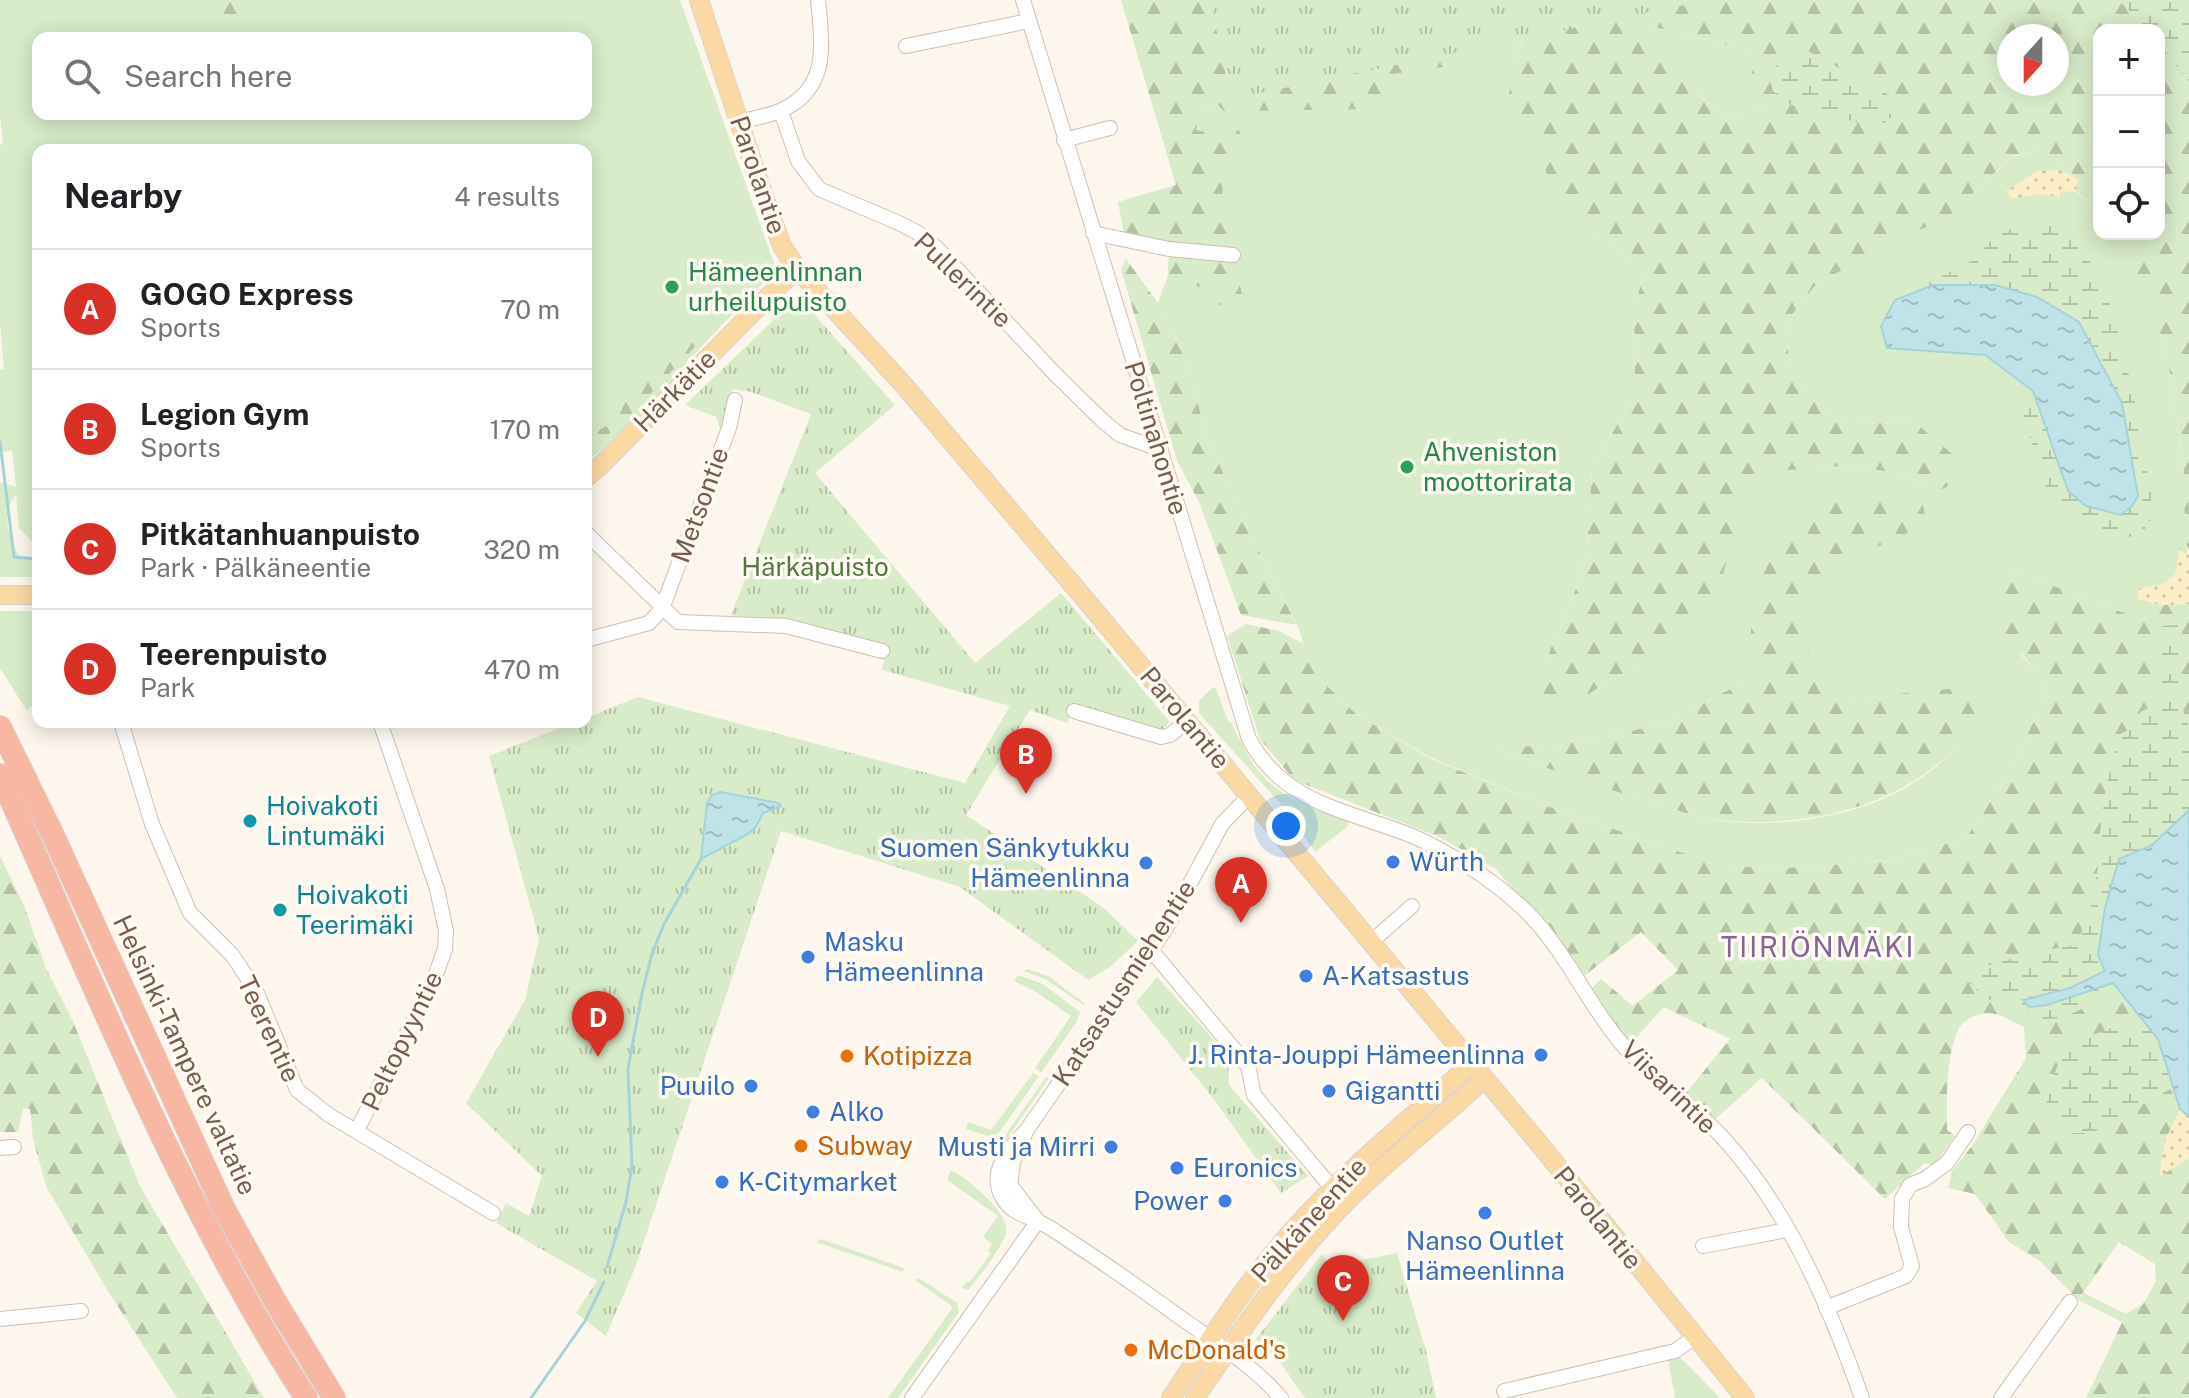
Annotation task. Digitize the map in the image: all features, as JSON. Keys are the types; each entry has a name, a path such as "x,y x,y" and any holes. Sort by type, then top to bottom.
{"highway":[{"name":"Helsinki-Tampere valtatie","path":"0,727 52,833 224,1209 334,1398"},
{"name":"Helsinki-Tampere valtatie","path":"0,775 179,1175 237,1284 306,1398"}],"main road":[{"name":"Parolantie","path":"699,0 782,246 798,270 902,383 1187,721 1472,1063 1745,1398"},
{"name":"Härkätie","path":"592,472 798,270"},
{"path":"0,595 32,595"},
{"name":"Pälkäneentie","path":"1171,1398 1272,1254 1332,1188 1472,1063"},
{"name":"Pälkäneentie","path":"1195,1398 1285,1270 1331,1218 1484,1079"}],"street":[{"path":"740,122 781,111 808,92 816,81 820,67 818,0"},
{"name":"Poltinahontie","path":"1023,0 1249,739 1258,756 1280,780 1324,804 1362,818"},
{"path":"906,46 1029,21"},
{"name":"Pullerintie","path":"781,111 798,161 819,189 918,233 937,248 1103,421 1120,435 1159,449"},
{"path":"1064,140 1110,128"},
{"path":"1093,233 1169,249 1233,255"},
{"name":"Metsontie","path":"662,609 729,428 735,400"},
{"path":"592,539 678,622 786,626 882,651"},
{"path":"592,638 649,623 662,609"},
{"path":"1074,711 1161,737 1170,735 1187,721"},
{"name":"Teerentie","path":"123,728 152,824 190,913 233,956 257,993 297,1090 329,1115 493,1213"},
{"name":"Peltopyyntie","path":"357,1130 432,985 445,949 446,931 437,889 382,728"},
{"name":"Katsastusmiehentie","path":"1038,1221 1010,1185 1013,1162 1026,1131 1165,930 1222,824 1249,796"},
{"name":"Viisarintie","path":"1362,818 1439,848 1479,873 1526,912 1548,936 1622,1044 1725,1140 1758,1183 1787,1230 1826,1308 1862,1398"},
{"path":"1371,942 1412,906"},
{"path":"1151,950 1248,1066 1254,1095 1332,1188"},
{"path":"1826,1308 1906,1276 1912,1266 1901,1227 1902,1199 1910,1185 1925,1179 1947,1163 1968,1132"},
{"path":"912,1398 1038,1221 1211,1338 1268,1382 1281,1398"},
{"path":"1703,1246 1787,1230"},
{"path":"2001,1398 2070,1302"},
{"path":"0,1319 81,1311"},
{"path":"1504,1391 1675,1351 1695,1337"}],"green space":[{"name":"Hämeenlinnan urheilupuisto","path":"0,0 680,0 774,263 751,296 592,458 592,144 32,144 32,542 19,528 16,494 7,518 20,559 32,558 32,577 2,577 0,482 16,487 12,451 0,452 0,369 4,370 0,323 0,146 3,142 0,116"},
{"path":"218,0 253,0 250,14 233,32 221,32"},
{"path":"1121,0 1434,0 1438,36 1457,65 1392,74 1378,109 1224,111 1218,105 1199,109 1196,130 1215,134 1239,130 1248,158 1227,169 1222,195 1227,232 1243,298 1240,313 1206,299 1203,286 1197,287 1195,279 1185,281 1168,275 1169,249 1125,239 1118,202 1176,185"},
{"path":"1210,0 1709,0 1231,99"},
{"path":"1537,0 2189,0 2189,551 2185,540 2184,468 2166,347 2123,240 2165,240 2165,24 2093,24 2093,203 2076,192 2078,179 2058,159 2041,149 2013,156 1951,214 1817,283 1791,316 1787,366 1808,397 1846,422 1917,424 1952,454 1955,481 1940,491 1896,473 1848,465 1758,471 1746,497 1710,617 1652,661 1608,681 1583,698 1557,705 1547,701 1540,692 1542,669 1578,584 1587,547 1592,470 1635,392 1634,307 1645,272 1594,232 1548,176 1509,94 1513,63","holes":["1606,2 1646,25 1745,49 1758,58 1752,81 1762,104 1751,117 1726,118 1703,100 1698,84 1680,62 1600,12"]},
{"path":"2119,0 2189,0 2189,81 2165,51 2165,24 2142,24"},
{"path":"1606,1 1646,25 1745,49 1758,58 1762,103 1751,117 1726,118 1703,100 1698,84 1639,37 1600,12"},
{"name":"Ahveniston moottorirata","path":"1527,24 1513,63 1594,232 1645,272 1634,307 1635,392 1592,470 1587,547 1578,584 1542,669 1583,698 1608,681 1652,661 1746,497 1758,470 1848,465 1896,473 1940,491 1917,424 1846,422 1808,397 1787,366 1791,316 1817,283 1950,214 2013,157 2041,149 2058,159 2078,179 2076,193 2093,203 2093,240 2124,240 2166,347 2184,469 2189,604 2162,605 2142,620 2002,566 2021,655 2039,673 2045,694 2015,763 1966,838 1886,861 1786,868 1721,866 1547,806 1429,757 1355,713 1320,679 1306,652 1297,624 1260,554 1206,435 1188,365 1158,303 1168,275 1169,249 1118,202 1176,185 1163,139 1199,109 1368,77 1456,65 1438,36","holes":["1746,681 1837,704 1877,696 1974,726 1932,770 1910,785 1860,807 1805,820 1750,823 1684,813 1492,748 1495,739 1524,746 1549,747 1665,723"]},
{"path":"1806,50 1898,100 1891,117 1875,127 1789,104 1773,91 1769,76 1782,59"},
{"path":"2031,221 2054,225 2080,241 2114,313 2132,388 2151,493 2152,518 2143,532 2122,540 2099,534 2063,517 2050,501 2018,398 2033,391 2068,491 2086,506 2120,515 2132,506 2138,495 1933,285 1895,300 1971,261 1998,234"},
{"path":"1126,259 1158,303 1188,365 1206,435 1260,554 1297,625 1241,615 1199,502 1177,461 1121,269"},
{"name":"Härkäpuisto","path":"800,306 813,313 895,405 815,473 975,663 1061,593 1170,722 1160,731 1071,706 1068,723 1030,710 966,815 1104,908 1138,941 1111,966 1088,980 960,887 781,831 635,1268 606,1336 576,1313 597,1281 496,1223 506,1203 529,1216 542,1176 466,1103 525,1000 539,938 489,756 560,728 592,728 592,716 638,697 965,783 1010,706 882,670 885,650 731,615 811,414 751,392 733,389 724,430 716,417 685,405 791,307"},
{"path":"700,308 707,322 705,336 634,411 592,450 592,434 621,412 620,395"},
{"path":"1840,493 1923,505 1926,521 1831,574 1815,590 1805,607 1802,624 1805,641 1837,704 1877,696 1959,688 1971,695 1977,711 1974,725 1932,769 1884,797 1858,807 1804,819 1748,822 1699,816 1666,807 1492,748 1495,738 1524,746 1549,747 1665,723 1746,681 1762,683 1761,662 1754,645 1751,620 1762,577 1775,549 1794,523"},
{"path":"2002,566 2142,620 2162,605 2189,604 2189,810 2152,845 2113,982 2158,1039 2180,1109 2189,1117 2189,1398 2086,1398 2126,1314 2143,1304 2156,1281 2155,1264 2119,1242 2078,1300 2040,1261 2009,1242 1975,1194 1948,1188 1952,1171 1971,1147 2026,1058 2024,1027 1989,1013 1971,1018 1960,1026 1951,1054 1948,1080 1947,1130 1955,1136 1934,1166 1925,1163 1885,1199 1762,1078 1715,1119 1686,1093 1730,1039 1664,1007 1630,1044 1590,990 1601,979 1633,1006 1678,970 1641,932 1584,976 1496,869 1439,837 1294,780 1260,739 1227,636 1246,624 1279,631 1304,644 1320,679 1355,713 1429,758 1547,806 1721,866 1786,868 1886,861 1966,838 2015,763 2045,694 2039,673 1995,624"},
{"path":"0,611 32,611 32,706 27,711 0,668"},
{"path":"2183,625 2178,671 2182,707 2189,728 2189,810 2152,845 2119,859 2106,900 2101,930 2101,958 2105,971 2070,988 2024,1000 2047,1005 2113,982 2118,989 2061,1018 2044,1019 1987,999 1969,983 1975,969 2035,952 2075,945 2089,917 2100,856 2106,786 2120,734 2140,724 2140,712 2160,703 2160,626"},
{"path":"1212,688 1216,688 1228,721 1263,776 1297,800 1349,821 1348,826 1315,852 1288,812 1199,713 1199,701"},
{"path":"0,856 25,908 46,968 72,1019 140,1186 264,1398 177,1398 106,1288 47,1188 33,1140 30,1109 23,1108 18,1132 0,1132"},
{"path":"1027,969 1048,976 1085,1006 1045,979 1024,971"},
{"path":"1018,975 1043,984 1080,1012 1041,1073 1035,1068 1071,1016 1014,981"},
{"path":"1157,977 1228,1055 1229,1085 1308,1176 1281,1193 1213,1098 1136,1002"},
{"path":"2140,1018 2158,1039 2174,1087 2092,1133 2061,1133 2046,1118 2046,1107 2052,1079 2070,1043"},
{"path":"1033,1073 1039,1076 995,1138 966,1129 968,1122 991,1130"},
{"path":"1046,1077 1049,1078 1004,1143 1002,1140"},
{"path":"951,1170 986,1197 1006,1225 1000,1247 968,1290 962,1287 967,1281 970,1282 991,1253 988,1250 992,1244 983,1237 998,1216 947,1180"},
{"path":"821,1239 904,1268 903,1272 816,1242"},
{"path":"1397,1253 1426,1351 1436,1398 1305,1398 1282,1365 1256,1339 1322,1254 1327,1261 1336,1265"},
{"path":"919,1278 957,1303 959,1312 898,1398 888,1398 953,1307 915,1280"},
{"path":"2084,1293 2126,1314 2122,1322 2078,1300"},
{"path":"1679,1356 1718,1398 1675,1398 1668,1359"}],"sand":[{"path":"2059,170 2078,179 2076,192 2060,191 2060,197 2038,194 2012,199 2006,191 2038,171"},
{"path":"2180,547 2189,555 2189,604 2162,605 2138,599 2138,589 2162,584 2175,575"},
{"path":"2180,1109 2189,1117 2189,1158 2159,1177 2165,1140"}],"water":[{"path":"1933,285 1995,285 2037,297 2079,322 2122,403 2138,496 2132,506 2121,515 2086,506 2068,491 2033,391 1985,355 1887,348 1881,326 1895,300"},
{"path":"720,792 781,806 763,813 756,827 748,834 701,859 707,803 712,795"},
{"path":"2189,810 2189,1117 2180,1109 2158,1039 2113,983 2047,1005 2029,1007 2023,1000 2070,988 2105,971 2098,955 2105,908 2119,859 2152,845"}],"waterway":[{"path":"0,442 14,557 32,558"},
{"path":"607,1267 626,1202 632,1166 628,1069 642,993 664,924 701,859"},
{"path":"531,1398 585,1321 604,1282"}],"place":[{"name":"Hämeenlinnan urheilupuisto","path":"672,287"},
{"name":"Ahveniston moottorirata","path":"1407,467"},
{"name":"Legion Gym","path":"1026,794"},
{"name":"Hoivakoti Lintumäki","path":"250,821"},
{"name":"Würth","path":"1393,862"},
{"name":"Suomen Sänkytukku Hämeenlinna","path":"1146,863"},
{"name":"Hoivakoti Teerimäki","path":"280,910"},
{"name":"GOGO Express","path":"1241,923"},
{"name":"Masku Hämeenlinna","path":"808,957"},
{"name":"A-Katsastus","path":"1306,976"},
{"name":"J. Rinta-Jouppi Hämeenlinna","path":"1541,1055"},
{"name":"Kotipizza","path":"847,1056"},
{"name":"Teerenpuisto","path":"598,1057"},
{"name":"Puuilo","path":"751,1086"},
{"name":"Gigantti","path":"1329,1091"},
{"name":"Alko","path":"813,1112"},
{"name":"Subway","path":"801,1146"},
{"name":"Musti ja Mirri","path":"1111,1147"},
{"name":"Euronics","path":"1177,1168"},
{"name":"K-Citymarket","path":"722,1182"},
{"name":"Power","path":"1225,1201"},
{"name":"Nanso Outlet Hämeenlinna","path":"1485,1213"},
{"name":"Pitkätanhuanpuisto","path":"1343,1321"},
{"name":"McDonald's","path":"1131,1350"}],"district":[{"name":"TIIRIÖNMÄKI","path":"1818,947"}]}
